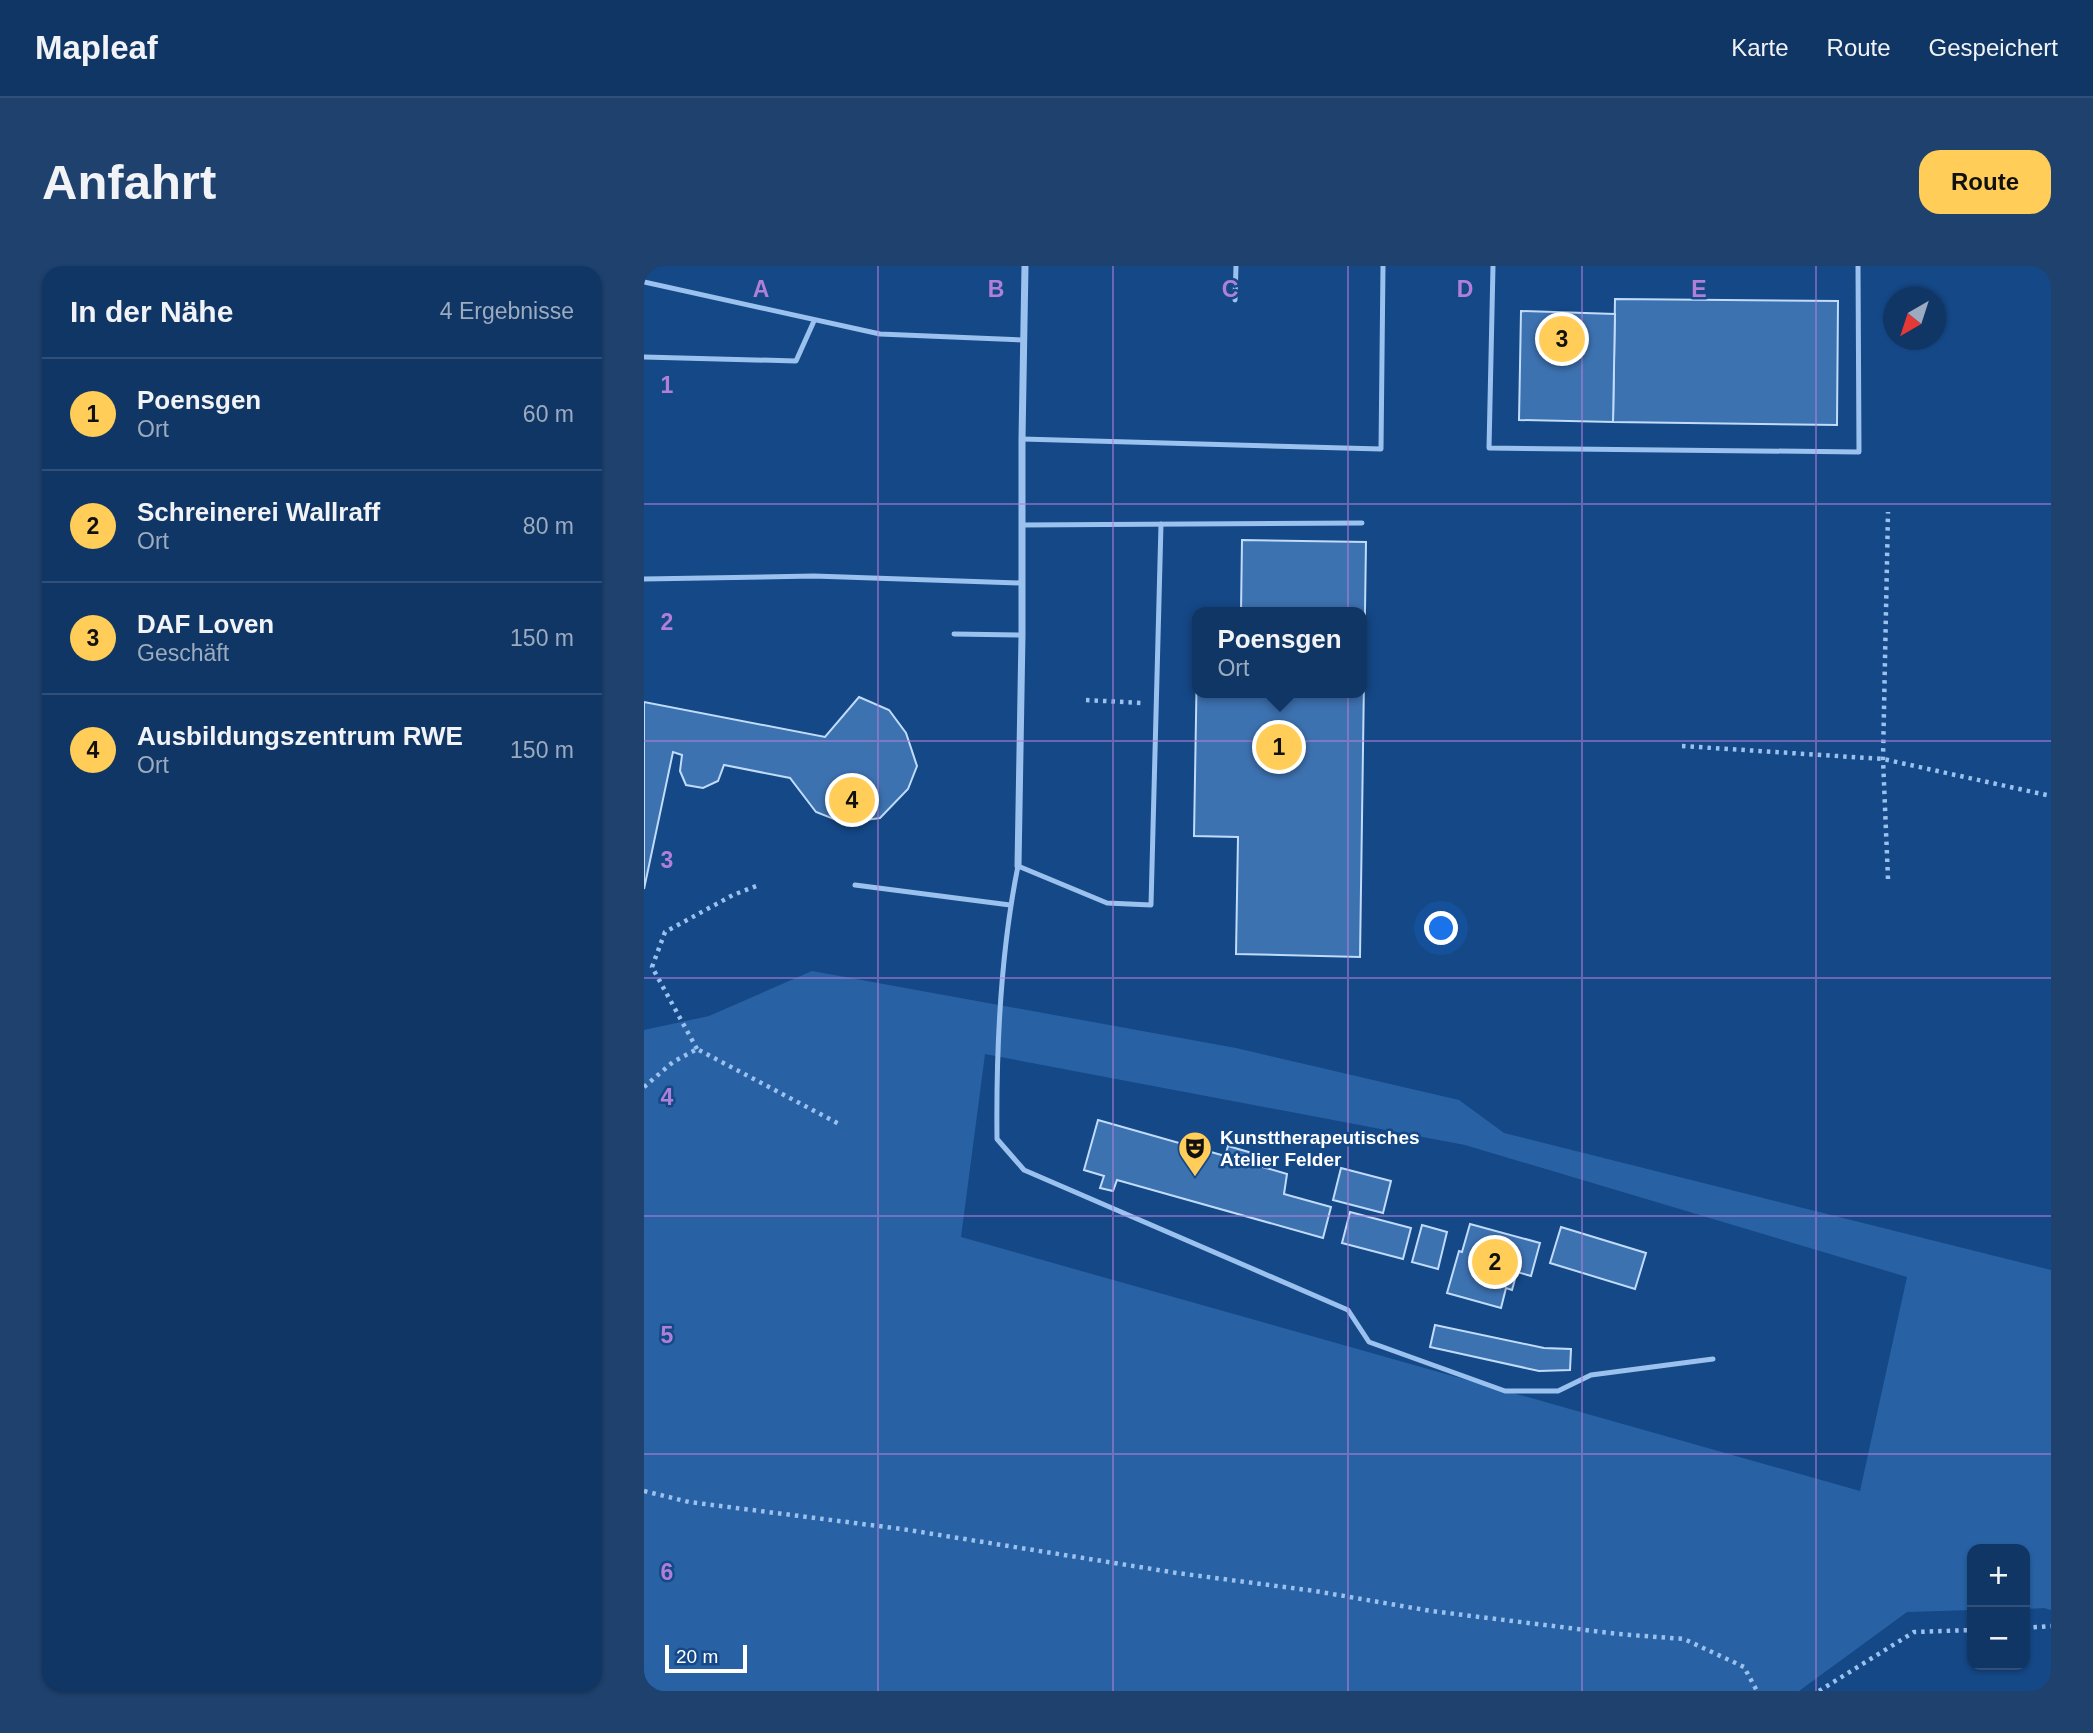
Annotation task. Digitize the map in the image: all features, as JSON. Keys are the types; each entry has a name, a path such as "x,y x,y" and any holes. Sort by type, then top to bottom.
{"street":[{"path":"1018,866 1023,635 1021,583 1025,266"}],"lane":[{"path":"1236,266 1236,300"},
{"path":"1022,439 1381,449 1383,266"},
{"path":"1493,266 1489,449 1858,452 1858,266"},
{"path":"644,282 880,334 1024,340"},
{"path":"644,357 796,361 814,321"},
{"path":"1022,525 1362,523"},
{"path":"1161,524 1151,905 1107,903 1018,866 1010,905 996,1067 996,1139 1024,1170 1348,1310 1369,1342 1505,1391 1558,1391 1591,1375 1713,1359"},
{"path":"644,579 814,576 1021,583"},
{"path":"954,634 1023,635"},
{"path":"855,885 1010,905"}],"path":[{"path":"1888,512 1883,759 1888,879"},
{"path":"1086,701 1156,703"},
{"path":"1682,746 1883,759 2051,796"},
{"path":"759,885 733,895 665,932 652,968 697,1049 841,1125"},
{"path":"644,1087 673,1062 697,1049"},
{"path":"644,1491 689,1502 901,1529 1431,1611 1618,1634 1684,1639 1744,1667 1757,1691"},
{"path":"2030,1628 2051,1626"},
{"path":"1819,1691 1914,1632 1967,1630"}],"shaded area":[{"path":"812,971 1236,1048 1459,1100 1504,1133 2051,1270 2051,1610 2030,1609 2030,1544 1967,1544 1967,1610 1907,1612 1799,1691 644,1691 644,1030 709,1016","holes":["985,1054 1465,1145 1907,1277 1860,1491 961,1237"]}],"building":[{"path":"1615,299 1838,301 1837,425 1613,422"},
{"path":"1521,311 1615,314 1613,422 1519,420"},
{"path":"1242,540 1366,542 1365,607 1241,607"},
{"path":"859,697 889,710 906,733 917,766 908,789 880,818 844,823 816,812 790,778 724,765 718,781 703,788 686,785 680,771 682,755 673,752 644,889 644,702 825,737"},
{"path":"1196,698 1364,698 1360,957 1236,954 1238,837 1194,836"},
{"name":"Kunsttherapeutisches Atelier Felder","path":"1098,1120 1225,1156 1228,1146 1252,1153 1249,1163 1287,1174 1284,1194 1331,1207 1323,1238 1117,1180 1113,1191 1100,1188 1104,1176 1084,1170"},
{"path":"1341,1168 1391,1181 1383,1213 1333,1200"},
{"path":"1350,1212 1411,1228 1403,1259 1342,1243"},
{"path":"1470,1224 1540,1243 1531,1276 1517,1272 1512,1290 1506,1288 1501,1308 1447,1293"},
{"path":"1422,1225 1447,1232 1438,1269 1412,1262"},
{"path":"1561,1227 1646,1253 1635,1289 1550,1263"},
{"path":"1435,1325 1544,1348 1571,1349 1570,1370 1539,1371 1430,1347"}],"place":[{"name":"DAF Loven","path":"1562,339"},
{"name":"Poensgen","path":"1279,747"},
{"name":"Ausbildungszentrum RWE","path":"852,800"},
{"name":"Kunsttherapeutisches Atelier Felder","path":"1195,1178"},
{"name":"Schreinerei Wallraff","path":"1495,1262"}]}
